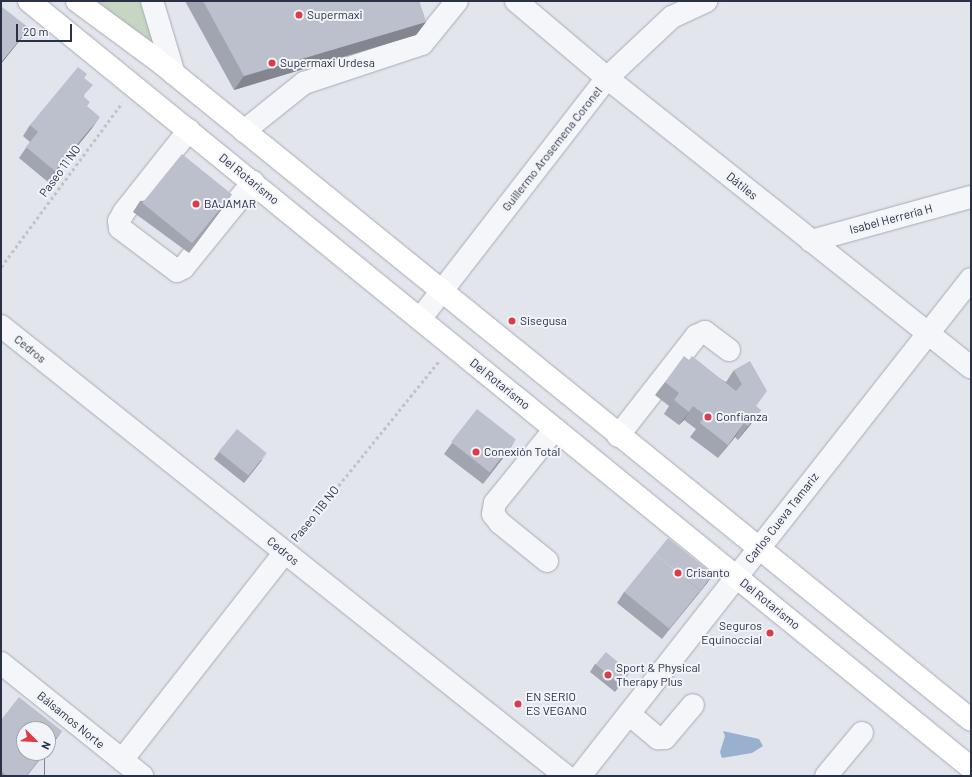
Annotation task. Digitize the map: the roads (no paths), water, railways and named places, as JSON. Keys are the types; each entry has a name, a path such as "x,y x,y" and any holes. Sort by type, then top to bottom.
{"main road":[{"name":"Del Rotarismo","path":"29,1 971,768"},
{"path":"77,1 174,74 757,549 971,720"}],"street":[{"path":"152,1 174,74"},
{"path":"244,131 304,84 422,44 457,1"},
{"name":"Dátiles","path":"516,1 607,78 971,368"},
{"name":"Guillermo Arosemena Coronel","path":"420,319 607,78 672,18 706,1"},
{"path":"189,130 124,212 119,221 120,228 177,271 183,268 253,182"},
{"name":"Isabel Herrería H","path":"811,241 971,197"},
{"name":"Carlos Cueva Tamariz","path":"580,776 757,549 971,279"},
{"name":"Cedros","path":"1,326 566,776"},
{"path":"618,436 696,336 705,332 729,350"},
{"path":"546,561 500,523 493,514 495,503 555,429"},
{"name":"Paseo 11B NO","path":"122,760 285,552"},
{"name":"Bálsamos Norte","path":"1,663 142,776"},
{"path":"628,714 658,738 665,738 693,705"},
{"path":"826,776 862,733"}],"water":[{"path":"723,731 759,739 763,746 752,753 722,758 720,752 725,736"}],"place":[{"name":"Supermaxi","path":"299,15"},
{"name":"Supermaxi Urdesa","path":"272,63"},
{"name":"BAJAMAR","path":"196,204"},
{"name":"Sisegusa","path":"512,321"},
{"name":"Confianza","path":"708,417"},
{"name":"Conexión Total","path":"476,452"},
{"name":"Crisanto","path":"678,573"},
{"name":"Seguros Equinoccial","path":"770,633"},
{"name":"Sport & Physical Therapy Plus","path":"608,675"},
{"name":"EN SERIO ES VEGANO","path":"518,704"}]}
